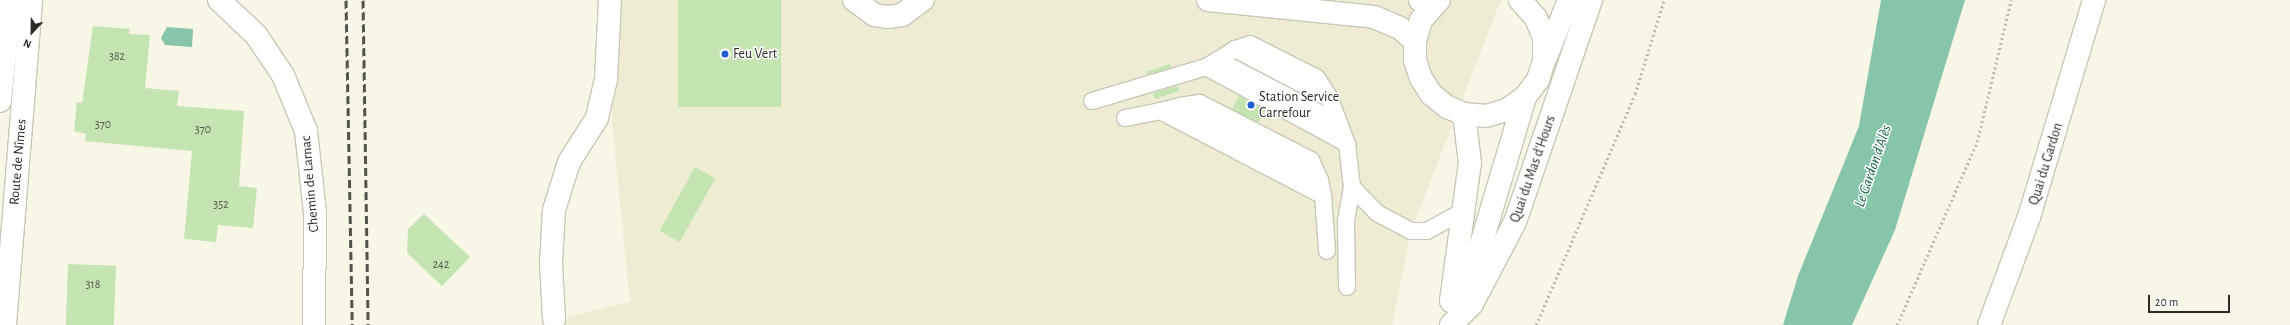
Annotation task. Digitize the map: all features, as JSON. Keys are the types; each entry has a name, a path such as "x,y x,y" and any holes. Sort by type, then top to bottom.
{"street":[{"path":"0,101 10,0"},
{"name":"Route de Nîmes","path":"5,325 31,0"},
{"name":"Chemin de Larnac","path":"219,0 256,35 283,75 306,131 315,213 314,325"},
{"path":"554,319 551,263 554,210 569,162 597,118 606,79 610,0"},
{"path":"854,0 875,15 888,17 902,15 923,0"},
{"path":"1208,0 1374,17 1400,28 1415,41"},
{"path":"1520,0 1536,18 1544,38 1544,60"},
{"path":"1431,1 1421,20 1415,41 1415,60 1421,78 1431,94 1446,107 1464,114 1486,116 1507,110 1525,98 1538,80 1544,60 1569,0"},
{"name":"Quai du Mas d'Hours","path":"1449,325 1472,304 1515,222 1591,0"},
{"name":"Quai du Gardon","path":"1989,325 2030,217 2094,0"},
{"name":"Quai du Mas d'Hours","path":"1449,325 1477,258 1525,98"},
{"path":"1449,325 1470,163 1464,114"}],"lane":[{"path":"1092,101 1212,63 1235,49 1330,99 1347,144 1352,187 1346,222 1347,287"},
{"path":"1212,63 1339,123"},
{"path":"1212,63 1347,144"},
{"path":"1125,118 1200,103 1311,160 1320,180 1323,196 1327,252"},
{"path":"1180,106 1320,180"},
{"path":"1160,111 1323,196"},
{"path":"1352,187 1377,213 1411,230 1427,231 1465,210"}],"path":[{"path":"1536,325 1635,94 1664,0"},
{"path":"1897,325 1977,142 2011,0"}],"shaded area":[{"path":"617,0 1501,0 1411,231 1392,325 562,325 570,316 630,302 612,122"}],"water":[{"name":"Le Gardon d'Alès","path":"1881,0 1965,0 1895,230 1852,325 1783,325 1798,276 1859,126"},
{"path":"167,27 193,29 192,47 165,45 161,38"}],"building":[{"name":"Feu Vert","path":"678,0 781,0 781,107 678,107"},
{"path":"93,26 130,29 129,34 150,35 145,88 179,91 177,106 244,111 239,186 257,188 253,228 218,225 216,242 184,239 192,151 85,141 86,134 74,131 77,102 82,103"},
{"path":"1170,64 1171,68 1147,75 1146,72"},
{"path":"1177,86 1179,91 1155,99 1153,93"},
{"path":"1239,96 1265,110 1258,123 1232,109"},
{"path":"695,167 715,178 680,242 660,231"},
{"path":"424,214 470,257 442,286 407,253 408,229"},
{"path":"68,264 116,266 114,325 66,325"}],"railway":[{"path":"346,0 352,325"},
{"path":"363,0 368,325"}],"place":[{"name":"Feu Vert","path":"725,54"},
{"name":"Station Service Carrefour","path":"1251,105"}]}
